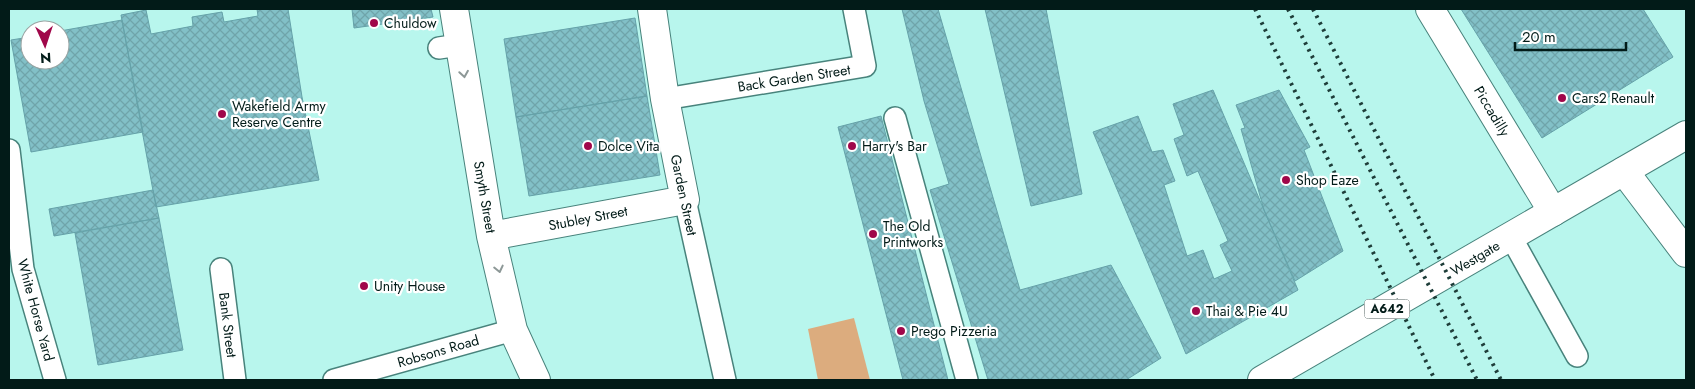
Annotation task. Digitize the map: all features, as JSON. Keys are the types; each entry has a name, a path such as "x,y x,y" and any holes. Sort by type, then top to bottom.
{"street":[{"name":"Smyth Street","path":"454,9 449,46 513,330 536,380"},
{"name":"Garden Street","path":"652,9 665,99 685,200"},
{"name":"Piccadilly","path":"1430,9 1553,212"},
{"name":"Westgate","path":"1262,380 1686,136"},
{"path":"1624,171 1686,252"},
{"name":"Stubley Street","path":"491,236 685,200"}],"lane":[{"name":"Back Garden Street","path":"665,99 866,66 854,9"},
{"path":"895,118 966,380"},
{"name":"White Horse Yard","path":"9,150 16,271 55,380"},
{"name":"Garden Street","path":"685,200 725,380"},
{"path":"1511,237 1577,356"},
{"name":"Bank Street","path":"220,269 235,380"},
{"name":"Robsons Road","path":"334,380 513,330"}],"shaded area":[{"path":"854,318 870,380 818,380 808,329"}],"building":[{"name":"Wakefield Army Reserve Centre","path":"257,9 288,9 302,97 319,180 156,207 121,15 146,10 151,34 193,26 192,17 222,12 224,22 258,16"},
{"name":"Chuldow","path":"352,9 431,9 433,17 354,28"},
{"path":"902,9 938,9 1020,290 1111,265 1161,358 1126,380 988,380 930,190 949,184 924,101"},
{"path":"985,9 1046,9 1082,194 1031,206"},
{"name":"Cars2 Renault","path":"1461,9 1643,9 1673,57 1542,138"},
{"path":"635,18 647,96 516,117 504,39"},
{"path":"122,20 143,132 31,152 11,40 20,39 20,70 70,70 70,29"},
{"path":"1213,90 1298,290 1186,354 1093,132 1138,116 1152,152 1163,150 1175,181 1164,185 1187,256 1203,250 1214,279 1232,271 1220,245 1228,241 1198,171 1187,176 1174,139 1184,135 1173,104"},
{"name":"Shop Eaze","path":"1279,90 1310,147 1304,150 1343,251 1295,281 1264,210 1241,129 1245,128 1236,105"},
{"name":"Dolce Vita","path":"647,96 660,175 529,196 516,117"},
{"path":"881,116 948,380 903,380 838,127"},
{"path":"153,190 159,218 54,236 49,209"},
{"path":"159,218 183,350 98,365 75,233"}],"railway":[{"path":"1255,9 1435,380"},
{"path":"1288,9 1477,380"},
{"path":"1313,9 1501,380"}],"place":[{"name":"Chuldow","path":"374,23"},
{"name":"Cars2 Renault","path":"1562,98"},
{"name":"Wakefield Army Reserve Centre","path":"222,114"},
{"name":"Dolce Vita","path":"588,146"},
{"name":"Harry's Bar","path":"852,146"},
{"name":"Shop Eaze","path":"1286,180"},
{"name":"The Old Printworks","path":"873,234"},
{"name":"Unity House","path":"364,286"},
{"name":"Thai & Pie 4U","path":"1196,311"},
{"name":"Prego Pizzeria","path":"901,331"}]}
